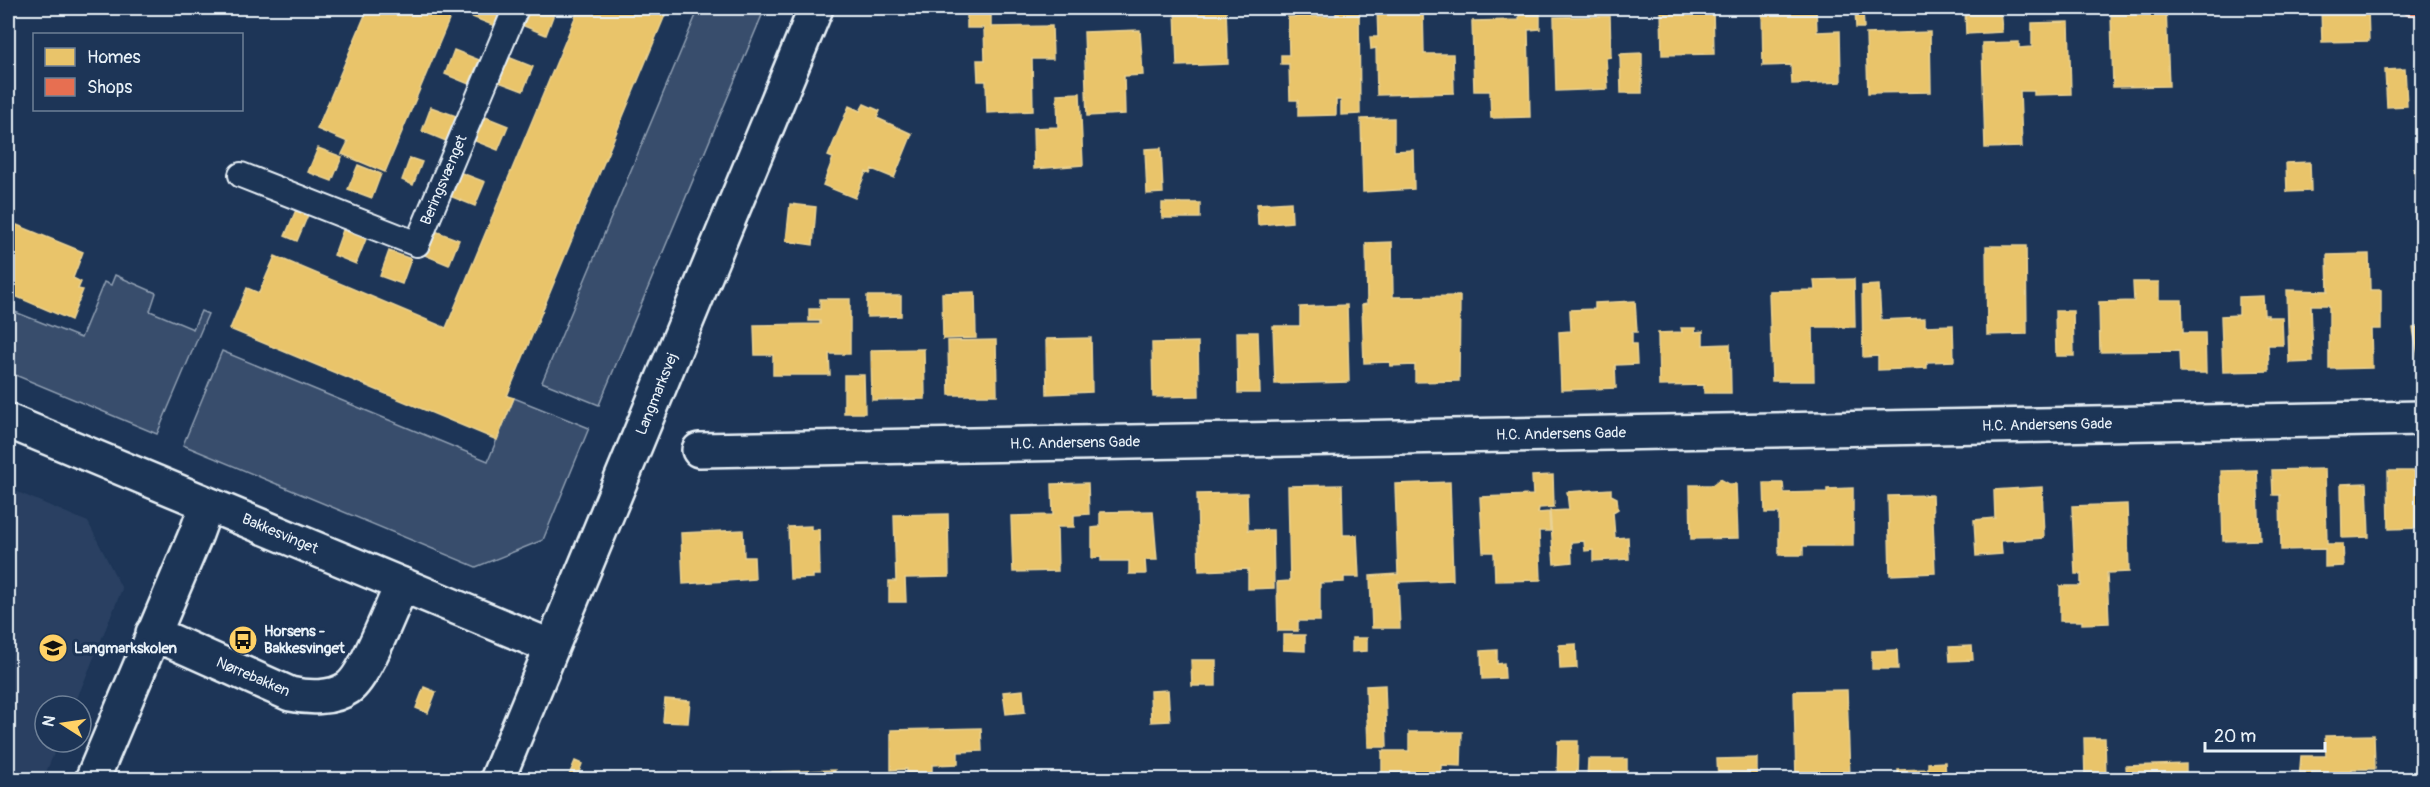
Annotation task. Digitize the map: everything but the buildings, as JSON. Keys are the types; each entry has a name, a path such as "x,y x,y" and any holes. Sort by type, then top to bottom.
{"street":[{"name":"Langmarksvej","path":"497,780 816,8"},
{"name":"H.C. Andersens Gade","path":"699,450 2422,418"},
{"name":"Bakkesvinget","path":"8,421 552,647"},
{"path":"92,780 207,504"},
{"name":"Nørrebakken","path":"153,633 290,694 309,698 330,694 348,688 362,671 402,585"}],"lane":[{"name":"Beringsvænget","path":"241,175 417,244 516,8"}],"shaded area":[{"path":"699,8 765,8 599,405 542,382"},
{"path":"115,275 156,293 150,311 193,329 201,311 208,314 157,434 8,372 8,314 10,310 81,338 104,282 111,285"},
{"path":"222,351 488,461 514,398 589,428 543,540 476,567 183,445"},
{"name":"Langmarkskolen","path":"8,488 88,522 122,589 79,694 33,694 33,754 54,754 43,779 8,779"}],"place":[{"name":"Horsens - Bakkesvinget","path":"243,640"},
{"name":"Langmarkskolen","path":"53,648"}]}
